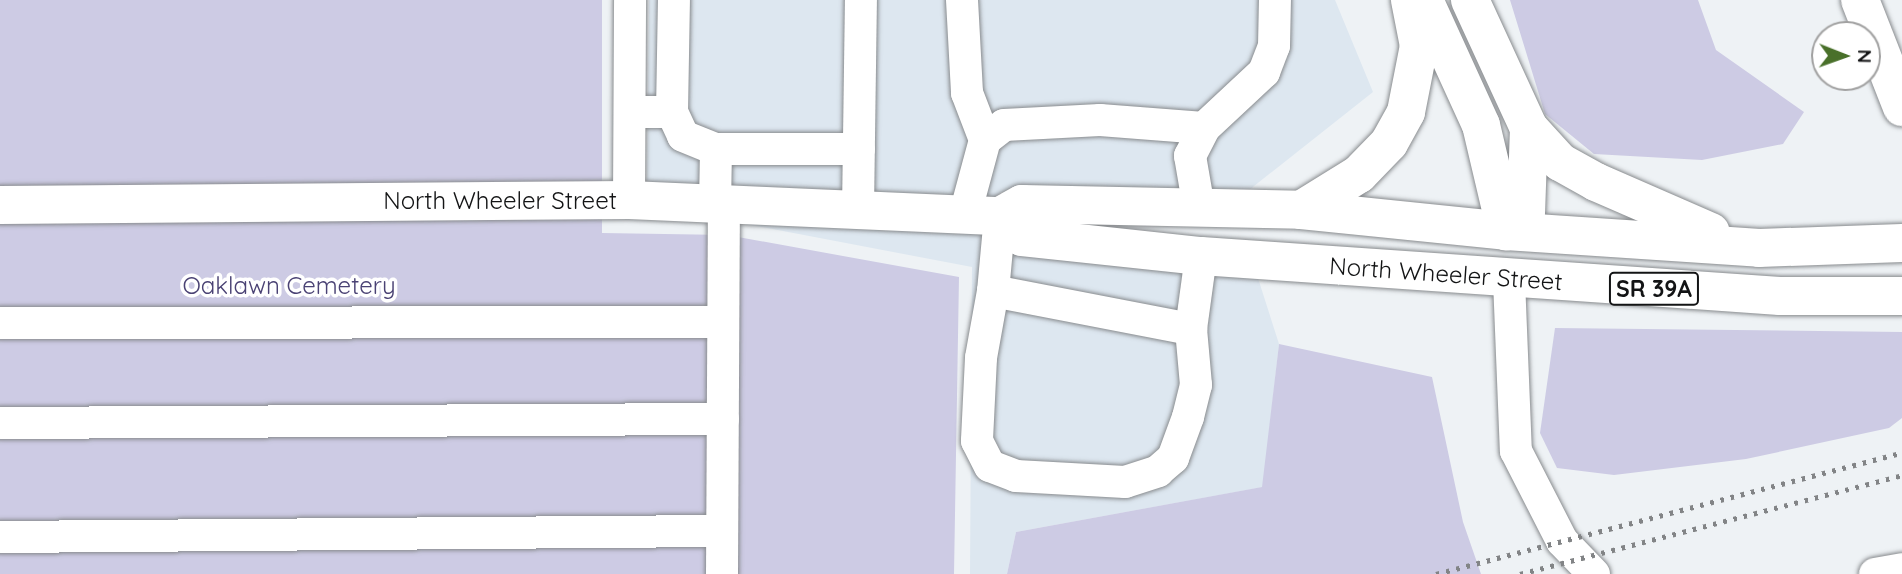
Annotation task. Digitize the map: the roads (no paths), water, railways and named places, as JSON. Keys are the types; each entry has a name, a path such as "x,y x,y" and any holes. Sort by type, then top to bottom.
{"main road":[{"path":"1301,209 1359,174 1389,143 1406,112 1419,46 1409,0"},
{"path":"1423,0 1481,125 1506,231 1509,280"},
{"path":"1470,0 1529,128 1560,162 1631,201 1759,248"},
{"path":"1860,0 1902,107"},
{"path":"1506,231 1526,212 1529,128"},
{"name":"North Wheeler Street","path":"0,205 629,200 971,214 1022,204 1301,209 1506,231 1759,248 1902,243"},
{"name":"North Wheeler Street","path":"971,214 1022,237 1201,256 1509,280 1780,296 1902,296"}],"street":[{"path":"629,200 630,0"},
{"path":"674,0 672,112 683,136 716,149 859,149"},
{"path":"858,210 861,0"},
{"path":"962,0 967,93 985,140 971,214 993,291 981,358 976,441 990,466 1016,476 1125,482 1158,471 1173,458 1196,385 1192,329 1201,256"},
{"path":"1199,208 1190,156 1205,128 1264,72 1275,46 1275,0"},
{"path":"630,112 672,112"},
{"path":"985,140 1004,125 1043,122 1205,128"},
{"path":"716,149 723,323 722,574"},
{"path":"1509,280 1516,451 1562,541 1594,574"},
{"path":"993,291 1192,329"},
{"path":"0,323 723,323"},
{"path":"0,423 723,419"},
{"path":"0,537 722,531"},
{"path":"1875,574 1902,569"}],"railway":[{"path":"1436,574 1902,453"},
{"path":"1520,574 1902,475"}],"park label":[{"name":"Oaklawn Cemetery","path":"289,286"}]}
